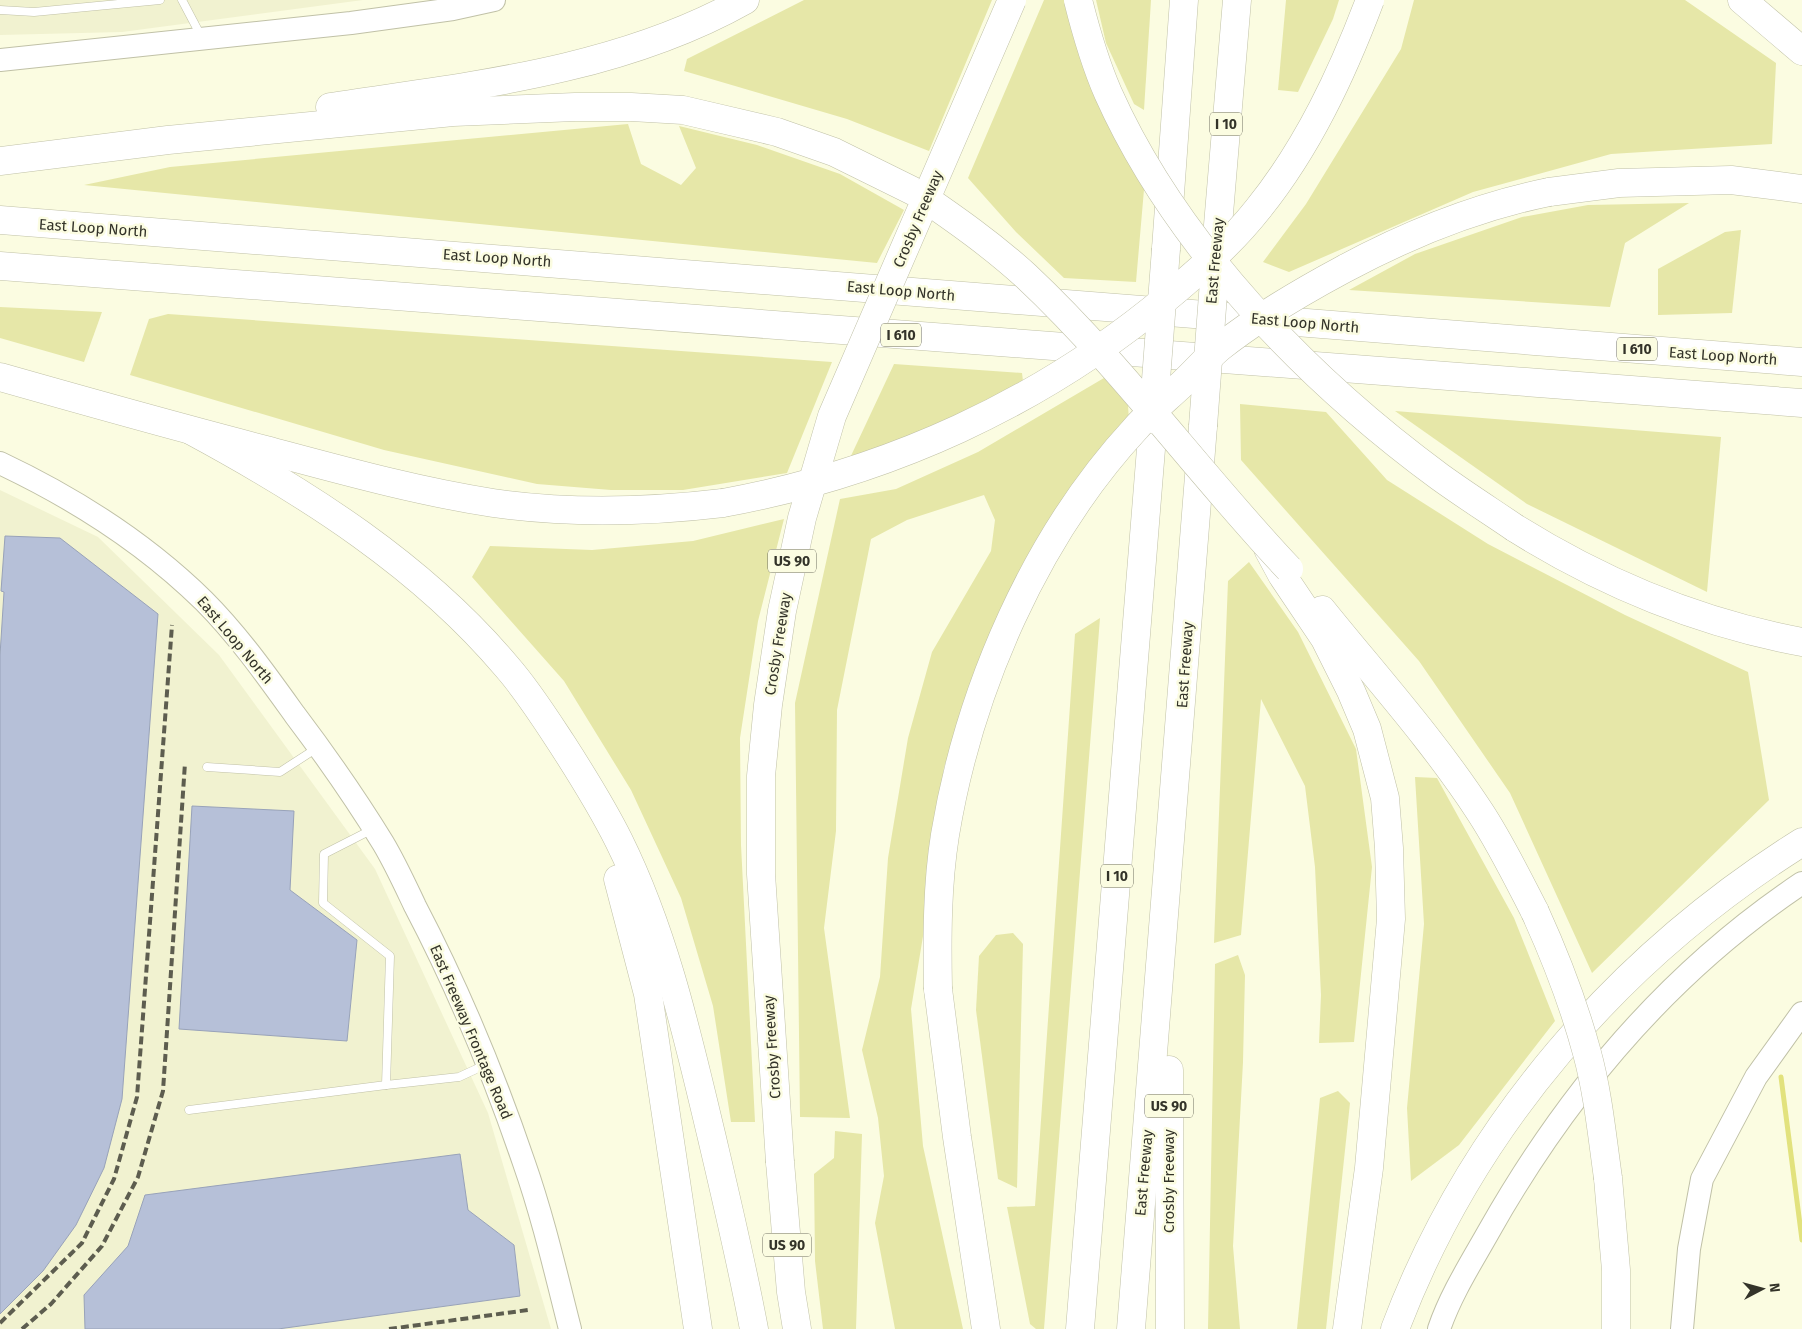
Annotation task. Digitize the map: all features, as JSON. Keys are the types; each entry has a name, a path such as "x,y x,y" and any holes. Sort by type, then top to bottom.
{"highway":[{"path":"168,140 192,128 445,90 550,71 615,55 669,36 744,0"},
{"name":"Crosby Freeway","path":"797,1329 791,1292 780,1162 761,874 761,776 768,706 782,611 802,518 832,416 1012,0"},
{"path":"1078,0 1089,42 1108,92 1123,123 1162,190 1239,294 1334,389 1391,439 1440,477 1515,528 1591,572 1668,605 1771,636 1802,642"},
{"name":"I 10","path":"1080,1329 1153,424 1184,0"},
{"name":"East Freeway","path":"1131,1329 1237,0"},
{"path":"0,377 335,469 434,492 495,503 568,509 631,511 723,503 786,491 879,463 952,433 1066,371 1154,309 1215,256 1239,232 1282,176 1337,81 1370,0"},
{"path":"1742,0 1802,50"},
{"path":"0,161 168,140 452,112 575,107 683,110 777,132 834,152 917,193 989,245 1044,295 1165,426 1264,542 1286,572 1421,728 1482,814 1535,912 1557,960 1588,1054 1608,1178 1616,1270 1616,1329"},
{"path":"986,1329 957,1137 938,989 938,929 945,838 967,740 995,658 1033,573 1062,523 1083,493 1136,428 1218,349 1294,296 1387,246 1493,205 1549,192 1620,183 1725,180 1802,189"},
{"name":"East Loop North","path":"0,220 1802,362"},
{"name":"I 610","path":"0,266 1802,403"},
{"path":"192,431 317,503 404,567 474,630 508,667 542,712 581,773 619,841 658,940 690,1046 744,1274 754,1329"},
{"path":"1286,572 1325,639 1367,729 1385,798 1390,848 1391,919 1369,1168 1347,1329"},
{"path":"542,712 580,784 612,860 636,944 658,1052 698,1329"},
{"path":"1396,1329 1407,1297 1454,1201 1504,1121 1552,1058 1662,944 1765,865 1802,842"},
{"name":"Crosby Freeway","path":"1168,883 1170,1329"}],"main road":[{"path":"0,60 351,23 453,9 494,0"},
{"name":"East Loop North","path":"0,463 35,480 84,508 148,553 205,602 256,661 322,752"},
{"name":"East Freeway Frontage Road","path":"322,752 373,828 429,931 487,1064 525,1164 570,1329"},
{"path":"1439,1329 1446,1308 1510,1192 1560,1118 1609,1058 1676,982 1762,910 1802,883"},
{"path":"1682,1329 1689,1249 1702,1178 1756,1077 1802,1013"}],"lane":[{"path":"0,10 34,12 160,0"},
{"path":"182,0 203,39"},
{"path":"207,768 280,772 322,752"},
{"path":"373,828 324,854 322,902 390,956 386,1085"},
{"path":"189,1110 459,1077 487,1064"}],"shaded area":[{"path":"0,0 363,0 122,32 0,35"},
{"path":"0,490 98,537 219,655 375,869 488,1113 551,1329 0,1329"}],"green space":[{"path":"804,0 992,0 929,151 847,119 684,71 687,59"},
{"path":"1044,0 1067,0 1071,25 1085,72 1106,116 1145,178 1136,282 1064,278 1016,232 968,178"},
{"path":"1096,0 1151,0 1144,110 1134,104 1106,43"},
{"path":"1286,0 1339,0 1333,19 1298,92 1278,90"},
{"path":"1414,0 1685,0 1776,63 1772,144 1611,154 1473,192 1289,272 1263,262 1306,204 1401,49"},
{"path":"628,124 641,164 681,185 696,168 679,126 757,145 840,174 904,210 877,263 84,185 170,167"},
{"path":"1689,203 1625,243 1610,307 1349,290 1415,254 1522,217 1588,205"},
{"path":"1741,230 1732,313 1658,315 1658,269 1725,232"},
{"path":"0,307 102,312 84,362 0,338"},
{"path":"168,314 832,362 787,473 683,490 611,490 537,484 384,450 130,375 149,319"},
{"path":"894,364 1022,373 1023,381 916,438 849,460"},
{"path":"1104,378 1128,405 1129,421 1038,539 989,644 944,767 925,924 911,1009 923,1146 963,1329 895,1329 875,1223 884,1176 878,1118 862,1050 880,977 888,858 908,738 932,652 991,551 995,520 984,495 907,520 871,539 837,710 836,831 824,928 850,1118 800,1117 795,703 840,499 896,489 978,452"},
{"path":"1240,404 1326,412 1387,480 1488,544 1625,615 1748,672 1769,800 1592,973 1510,793 1419,661 1241,460"},
{"path":"1395,411 1721,437 1707,592 1527,504"},
{"path":"784,519 758,621 740,738 741,845 755,1122 731,1122 713,1006 681,898 631,790 564,681 472,577 490,546 592,550 693,541"},
{"path":"1249,562 1298,632 1356,749 1372,867 1354,1042 1319,1043 1321,995 1315,867 1305,786 1261,699 1241,935 1214,943 1228,581"},
{"path":"1100,618 1044,1329 1036,1329 1030,1324 1007,1207 1035,1206 1075,634"},
{"path":"1415,777 1437,778 1514,918 1555,1021 1459,1145 1411,1181 1407,1108 1424,924"},
{"path":"1013,933 1023,944 1017,1188 998,1179 976,1010 979,956 996,935"},
{"path":"1238,955 1245,975 1243,1062 1233,1246 1240,1329 1208,1329 1215,964"},
{"path":"1338,1091 1350,1103 1326,1329 1297,1329 1320,1098"},
{"path":"835,1131 862,1134 856,1329 823,1329 815,1261 814,1174 834,1158"}],"building":[{"path":"5,536 60,538 158,614 122,1099 104,1168 76,1225 43,1271 0,1314 0,655 4,592 1,591"},
{"path":"192,806 294,811 290,890 357,940 347,1041 179,1029"},
{"path":"460,1154 468,1210 514,1245 520,1296 278,1329 85,1329 84,1295 128,1246 145,1195"}],"waterway":[{"path":"1781,1077 1802,1240"}],"railway":[{"path":"0,1323 82,1243 114,1179 137,1097 172,625"},
{"path":"22,1329 51,1304 102,1246 138,1177 163,1091 185,763"},
{"path":"389,1329 528,1310"}]}
